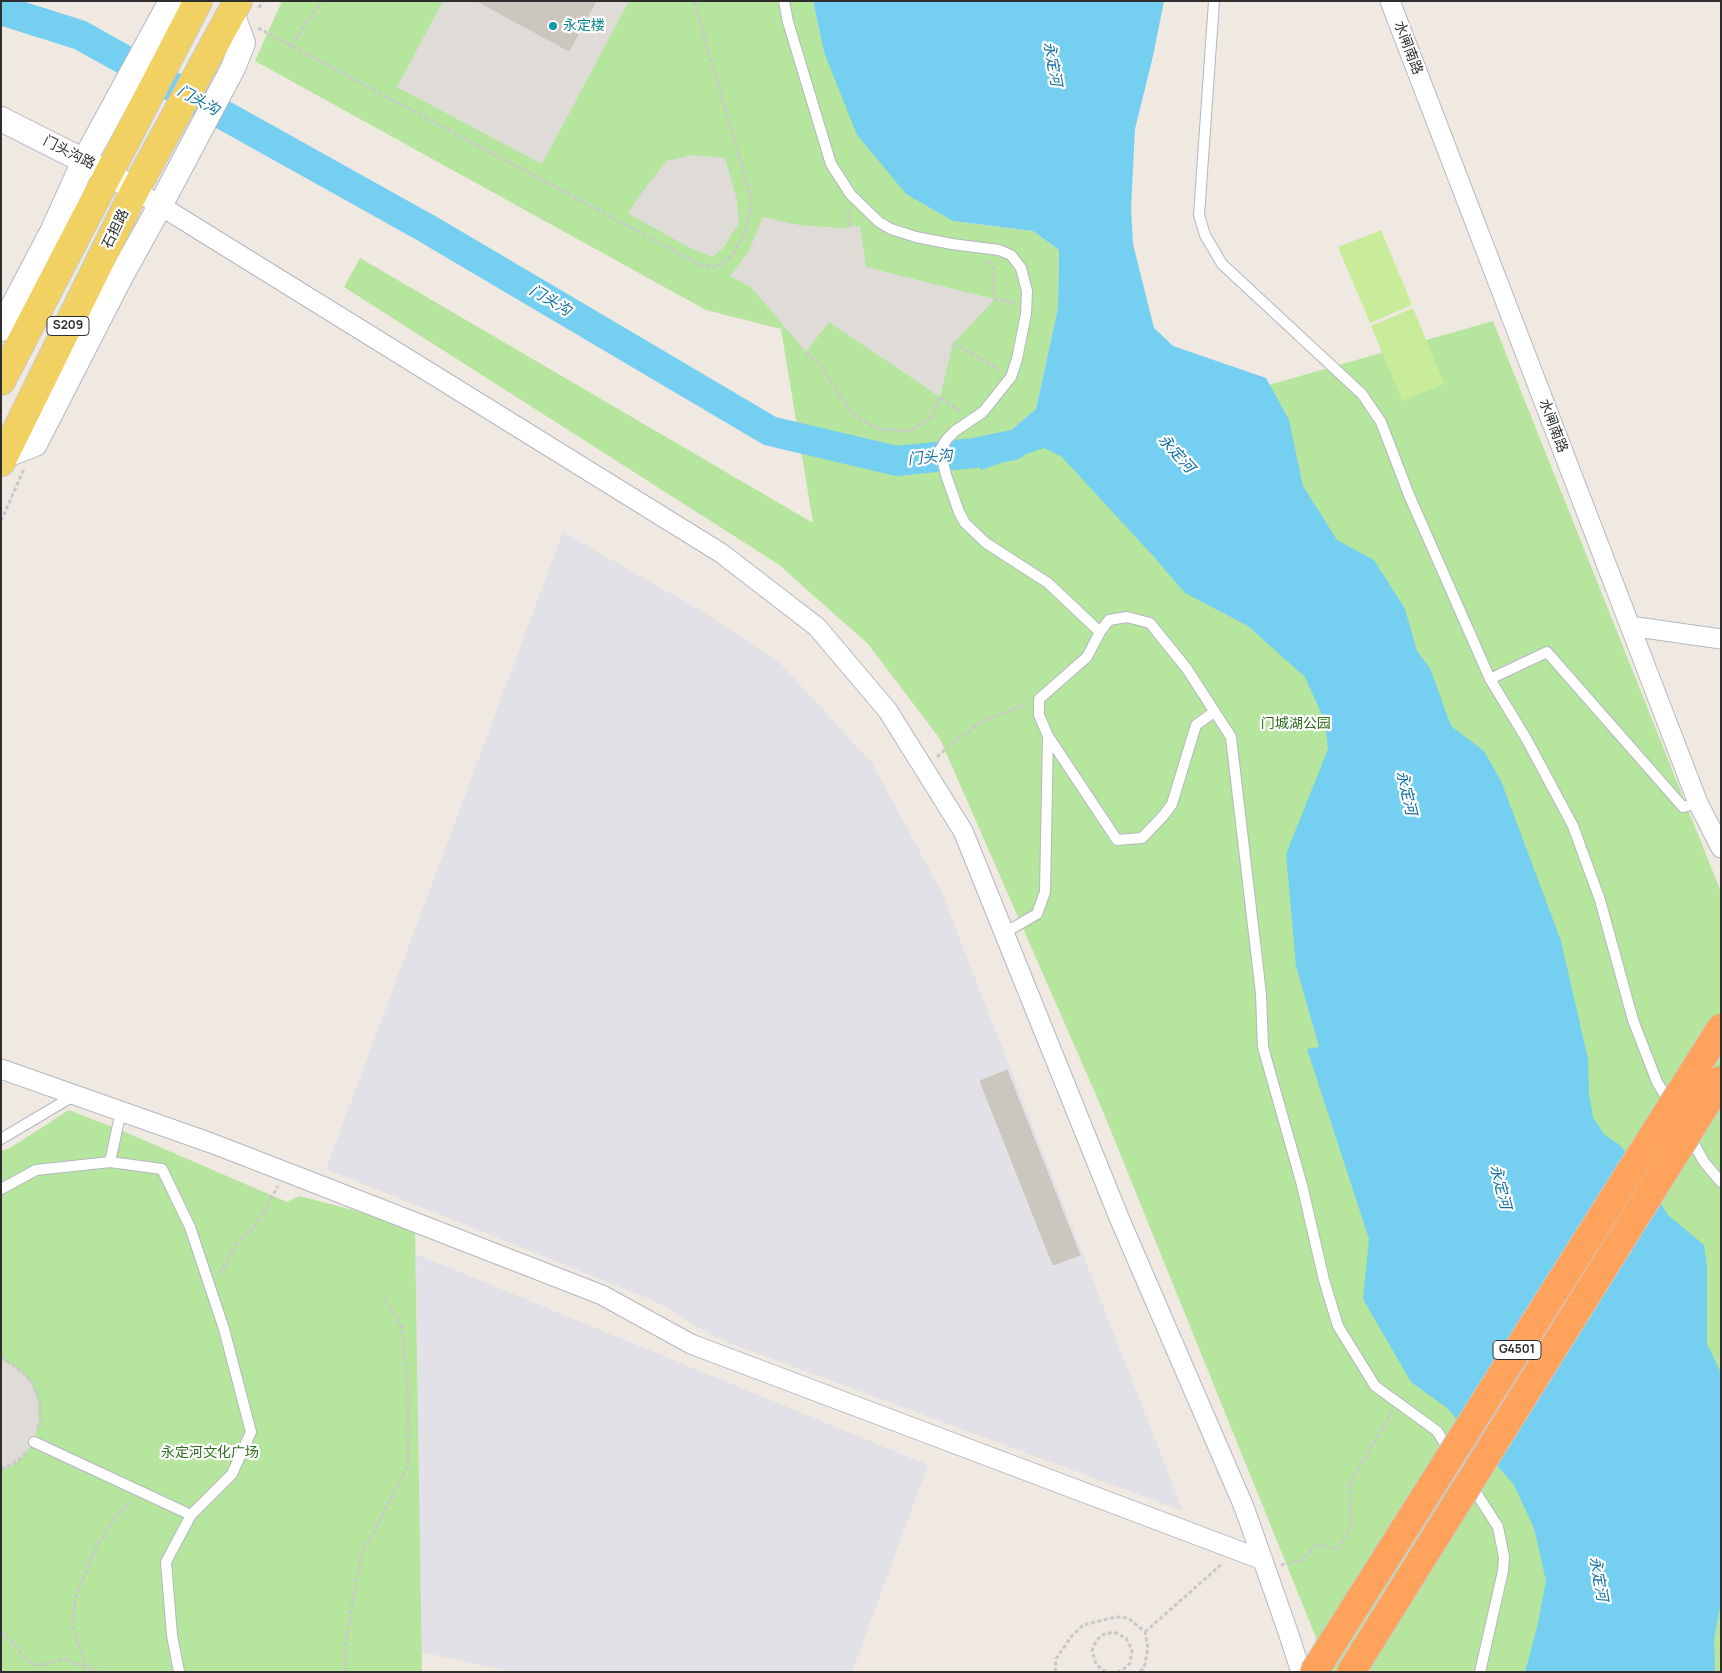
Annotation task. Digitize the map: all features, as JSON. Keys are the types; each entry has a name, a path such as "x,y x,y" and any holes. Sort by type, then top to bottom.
{"highway":[{"name":"G4501","path":"1314,1672 1721,1028"},
{"name":"G4501","path":"1350,1672 1721,1080"}],"main road":[{"name":"S209","path":"1,381 110,174 130,132 176,5"},
{"name":"石担路","path":"3,459 135,190 160,147 220,64 235,7"}],"street":[{"name":"水闸南路","path":"1390,1 1698,803 1721,848"},
{"path":"1,329 53,230 84,160 106,120 165,38"},
{"path":"3,459 34,444 120,278 183,162 220,64"},
{"name":"门头沟路","path":"1,119 84,160 135,190"},
{"path":"135,190 721,553 817,627 888,710 962,831 1120,1220 1244,1508 1301,1672"},
{"path":"1630,626 1721,639"},
{"path":"1,1069 212,1143 602,1295 691,1344 1238,1550 1264,1564"}],"lane":[{"path":"784,1 791,32 832,164 851,195 879,222 891,229 916,237 999,250 1011,255 1020,268 1027,291 1026,305 1012,377 983,412 955,431 940,450 946,475 959,512 965,523 986,543 1048,583 1100,632"},
{"path":"1214,1 1199,215 1205,235 1222,264 1362,394 1381,422 1409,495 1490,679 1527,740 1573,826 1600,900 1633,1020 1657,1082 1704,1162 1721,1182"},
{"path":"1214,712 1196,725 1172,804 1164,815 1142,838 1117,840 1048,736 1038,715 1039,700 1087,657 1100,632 1109,620 1127,616 1150,623 1187,669 1230,737 1261,994 1264,1047 1302,1185 1324,1280 1338,1326 1375,1386 1436,1431 1498,1527 1504,1558 1503,1571 1480,1672"},
{"path":"1490,679 1547,652 1683,807 1698,803"},
{"path":"1004,934 1037,914 1044,892 1048,736"},
{"path":"1,1139 75,1095"},
{"path":"110,1162 121,1111"},
{"path":"1,1189 36,1170 110,1162 162,1169 190,1227 224,1330 250,1432 232,1474 191,1515 166,1562 172,1635 179,1672"},
{"path":"34,1442 191,1515"}],"path":[{"path":"291,46 322,1"},
{"path":"235,7 291,46 703,266 716,267 732,256 745,233 752,201 694,1"},
{"path":"977,247 994,268 994,299 1026,305"},
{"path":"953,343 1012,377"},
{"path":"806,352 821,367 853,415 878,429 911,431 931,417 940,397 972,420"},
{"path":"1,521 34,444"},
{"path":"925,770 950,744 981,722 1039,700"},
{"path":"209,1285 226,1263 239,1240 254,1228 286,1172"},
{"path":"345,1672 346,1641 361,1556 408,1466 408,1396 402,1327 384,1298"},
{"path":"1,1357 32,1382 40,1401 40,1422 34,1442 21,1458 1,1469"},
{"path":"1264,1564 1302,1560 1317,1544 1338,1549 1351,1526 1349,1485 1397,1403"},
{"path":"86,1667 73,1630 75,1598 96,1548 114,1517 141,1492"},
{"path":"1145,1632 1238,1550"},
{"path":"1054,1672 1056,1659 1071,1637 1083,1625 1116,1617 1128,1618 1145,1632 1148,1648 1144,1668 1139,1672"},
{"path":"1,1632 9,1638 27,1660 37,1666 64,1659 99,1672"},
{"path":"1106,1672 1096,1664 1092,1651 1097,1640 1107,1633 1120,1634 1130,1643 1132,1650 1132,1656 1125,1670 1118,1672"}],"shaded area":[{"path":"443,1 629,1 542,164 397,87"},
{"path":"691,155 725,158 737,200 739,223 723,248 713,257 688,247 628,213 667,161"},
{"path":"763,217 798,225 840,228 860,226 866,267 994,299 953,343 940,397 829,322 806,352 751,287 730,276 749,251"},
{"path":"563,532 696,608 779,662 872,763 941,891 1183,1511 716,1338 655,1301 326,1169"},
{"path":"416,1254 928,1465 852,1672 512,1672 421,1652"},
{"path":"1,1359 17,1368 31,1383 38,1402 39,1422 34,1442 23,1457 1,1471"}],"green space":[{"name":"门城湖公园","path":"282,1 813,1 824,52 953,221 1033,231 1059,250 1058,308 1036,409 1010,431 976,439 1076,440 1493,321 1721,892 1721,1672 1326,1672 1315,1635 1100,1104 940,739 868,644 778,564 344,287 360,258 813,523 781,329 706,310 255,61"},
{"path":"1381,230 1412,305 1370,323 1338,247"},
{"path":"1413,308 1444,384 1402,401 1371,326"},
{"name":"永定河文化广场","path":"69,1110 125,1132 287,1202 299,1196 415,1226 422,1672 1,1672 1,1151 10,1148"}],"water":[{"name":"永定河","path":"813,1 1164,1 1135,129 1131,208 1133,244 1154,328 1173,346 1266,378 1289,420 1303,486 1337,540 1374,560 1405,609 1417,651 1430,668 1451,726 1484,751 1501,781 1561,941 1588,1059 1589,1094 1593,1117 1604,1134 1621,1146 1669,1216 1704,1245 1707,1267 1707,1344 1721,1373 1721,1601 1714,1640 1715,1672 1525,1672 1537,1627 1546,1581 1534,1528 1514,1485 1447,1408 1411,1382 1363,1299 1369,1239 1307,1049 1319,1047 1296,966 1286,854 1328,749 1325,722 1305,677 1248,626 1185,593 1061,456 1044,448 981,470 974,453 973,440 1010,431 1036,409 1058,308 1059,250 1033,231 953,221 906,194 857,135 824,52"}],"building":[{"name":"永定楼","path":"477,1 596,1 569,51"},
{"path":"1007,1070 1080,1255 1053,1265 980,1081"}],"waterway":[{"name":"门头沟","path":"1,10 80,35 426,228 770,431 897,461 974,453 1013,445"}],"place":[{"name":"永定楼","path":"553,26"}]}
